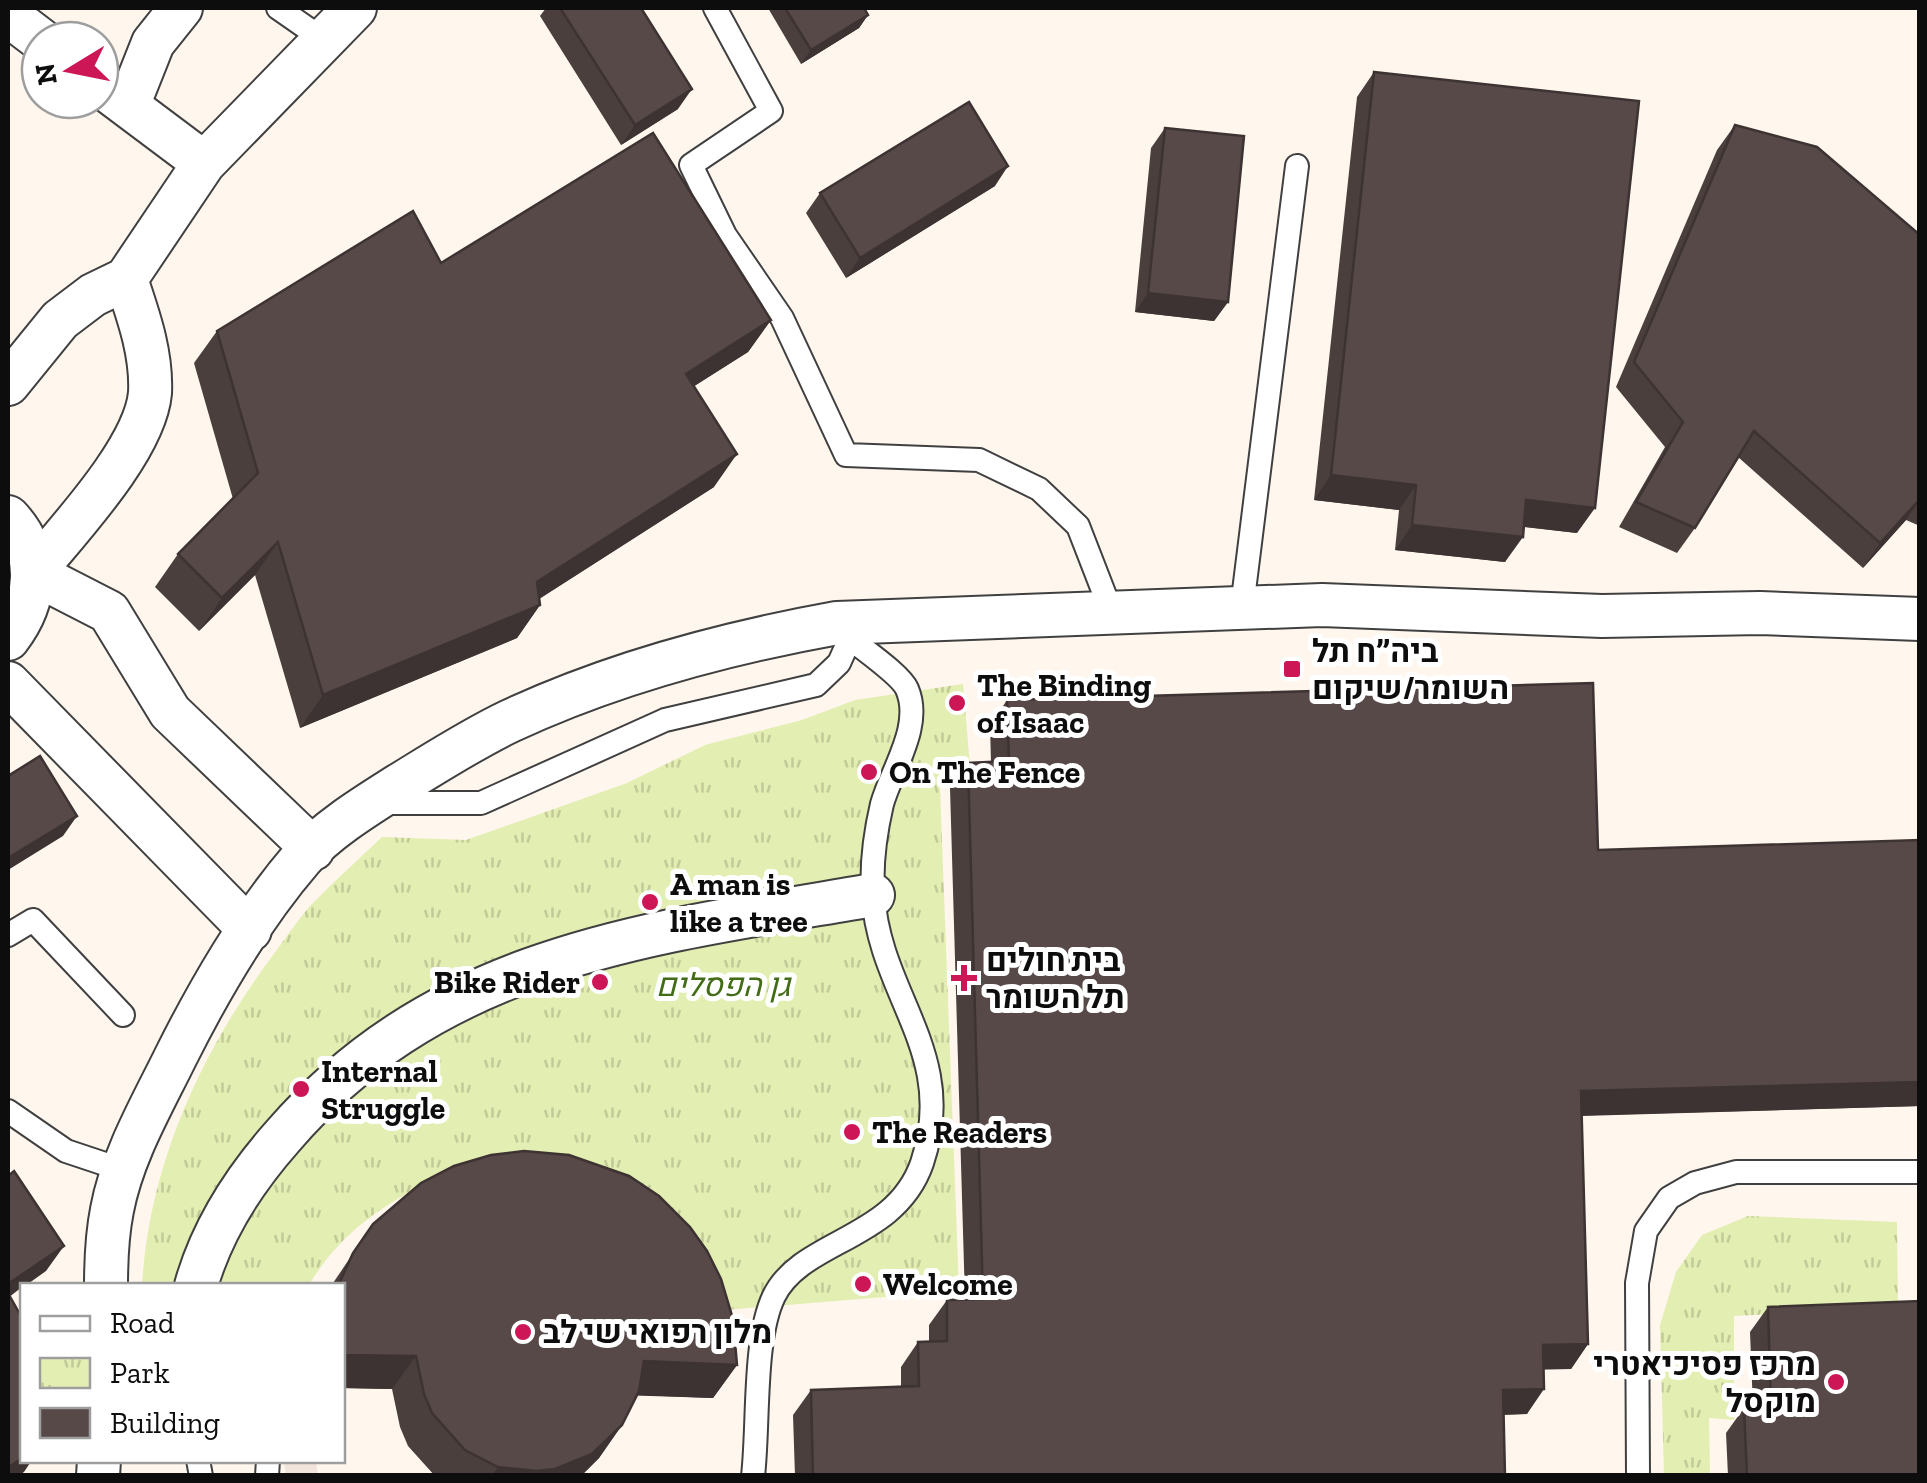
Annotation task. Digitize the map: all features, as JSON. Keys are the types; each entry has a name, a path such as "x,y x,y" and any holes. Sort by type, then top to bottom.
{"street":[{"path":"120,88 181,8"},
{"path":"8,384 60,320 93,295 126,280 204,163 355,8"},
{"path":"120,100 204,163"},
{"path":"33,573 127,456 150,395 144,332 126,280"},
{"path":"8,517 28,548 33,573 30,598 21,622 8,639"},
{"path":"33,573 109,612 170,712 313,849"},
{"path":"106,1283 112,1207 123,1170 196,1017 250,930 313,849 370,803 510,721 597,687 757,638 1111,612 1322,604 1602,616 1760,612 1920,619"},
{"path":"8,683 250,930"},
{"path":"197,1283 225,1214 257,1165 299,1117 342,1076 438,1009 498,980 595,947 873,895"}],"lane":[{"path":"278,8 324,40"},
{"path":"715,8 771,111 690,165 725,235 782,318 846,455 979,460 1039,489 1078,526 1111,612"},
{"path":"1242,607 1297,166"},
{"path":"370,803 480,803 665,720 816,685 839,663 854,630 906,686 912,718 876,830 873,895 879,940 926,1054 931,1082 931,1130 921,1167 906,1193 874,1224 788,1274 774,1294 762,1323 753,1476"},
{"path":"8,935 33,920 123,1015"},
{"path":"8,1112 66,1151 123,1170"},
{"path":"1638,1476 1637,1283 1646,1231 1669,1198 1695,1183 1736,1172 1920,1172"}],"green space":[{"name":"גן הפסלים","path":"963,684 971,778 940,788 959,1291 724,1310 472,1163 380,1210 341,1243 310,1283 142,1283 155,1196 168,1153 183,1111 223,1030 300,918 382,837 466,840 627,783 705,745 802,720 855,700"},
{"path":"1748,1216 1897,1222 1898,1308 1734,1316 1734,1420 1709,1418 1710,1475 1664,1475 1660,1325 1676,1272 1702,1235"}],"shaded area":[{"path":"284,1463 316,1463 318,1475 286,1475"}],"building":[{"path":"560,8 641,8 692,89 635,125"},
{"path":"785,8 864,8 868,15 811,50"},
{"path":"1374,72 1639,101 1595,508 1526,500 1523,537 1412,525 1416,485 1331,475"},
{"path":"969,102 1008,166 860,258 820,193"},
{"path":"1735,125 1817,147 1920,235 1920,499 1880,543 1754,431 1695,528 1636,502 1683,422 1634,362"},
{"path":"1165,128 1244,136 1228,302 1148,293"},
{"path":"653,133 771,320 686,374 737,454 537,582 540,605 323,695 278,542 222,598 178,554 258,473 217,331 413,211 441,263"},
{"path":"1593,683 1598,850 1920,840 1920,1082 1581,1091 1588,1344 1543,1345 1544,1389 1503,1390 1505,1476 813,1476 811,1390 919,1386 918,1342 947,1341 947,1300 983,1299 968,763 1009,761 1007,700"},
{"path":"40,756 77,816 8,858 8,776"},
{"name":"מלון רפואי שי לב","path":"524,1151 569,1155 629,1176 659,1196 690,1227 721,1279 733,1319 737,1365 644,1361 639,1391 622,1425 592,1454 555,1469 537,1471 498,1467 465,1450 432,1413 416,1356 345,1355 345,1283 339,1283 353,1253 373,1224 421,1183 454,1166 491,1155"},
{"path":"14,1171 64,1246 8,1284 8,1176"},
{"path":"8,1293 20,1314 20,1459 8,1468"},
{"name":"מרכז פסיכיאטרי מוקסל","path":"1920,1301 1920,1476 1747,1476 1744,1408 1771,1407 1768,1307"}],"place":[{"name":"ביה״ח תל השומר/שיקום","path":"1292,669"},
{"name":"The Binding of Isaac","path":"957,703"},
{"name":"On The Fence","path":"869,772"},
{"name":"A man is like a tree","path":"650,902"},
{"name":"בית חולים תל השומר","path":"964,978"},
{"name":"Bike Rider","path":"600,982"},
{"name":"Internal Struggle","path":"301,1089"},
{"name":"The Readers","path":"852,1132"},
{"name":"Welcome","path":"863,1284"},
{"name":"מלון רפואי שי לב","path":"523,1332"},
{"name":"מרכז פסיכיאטרי מוקסל","path":"1836,1382"}]}
